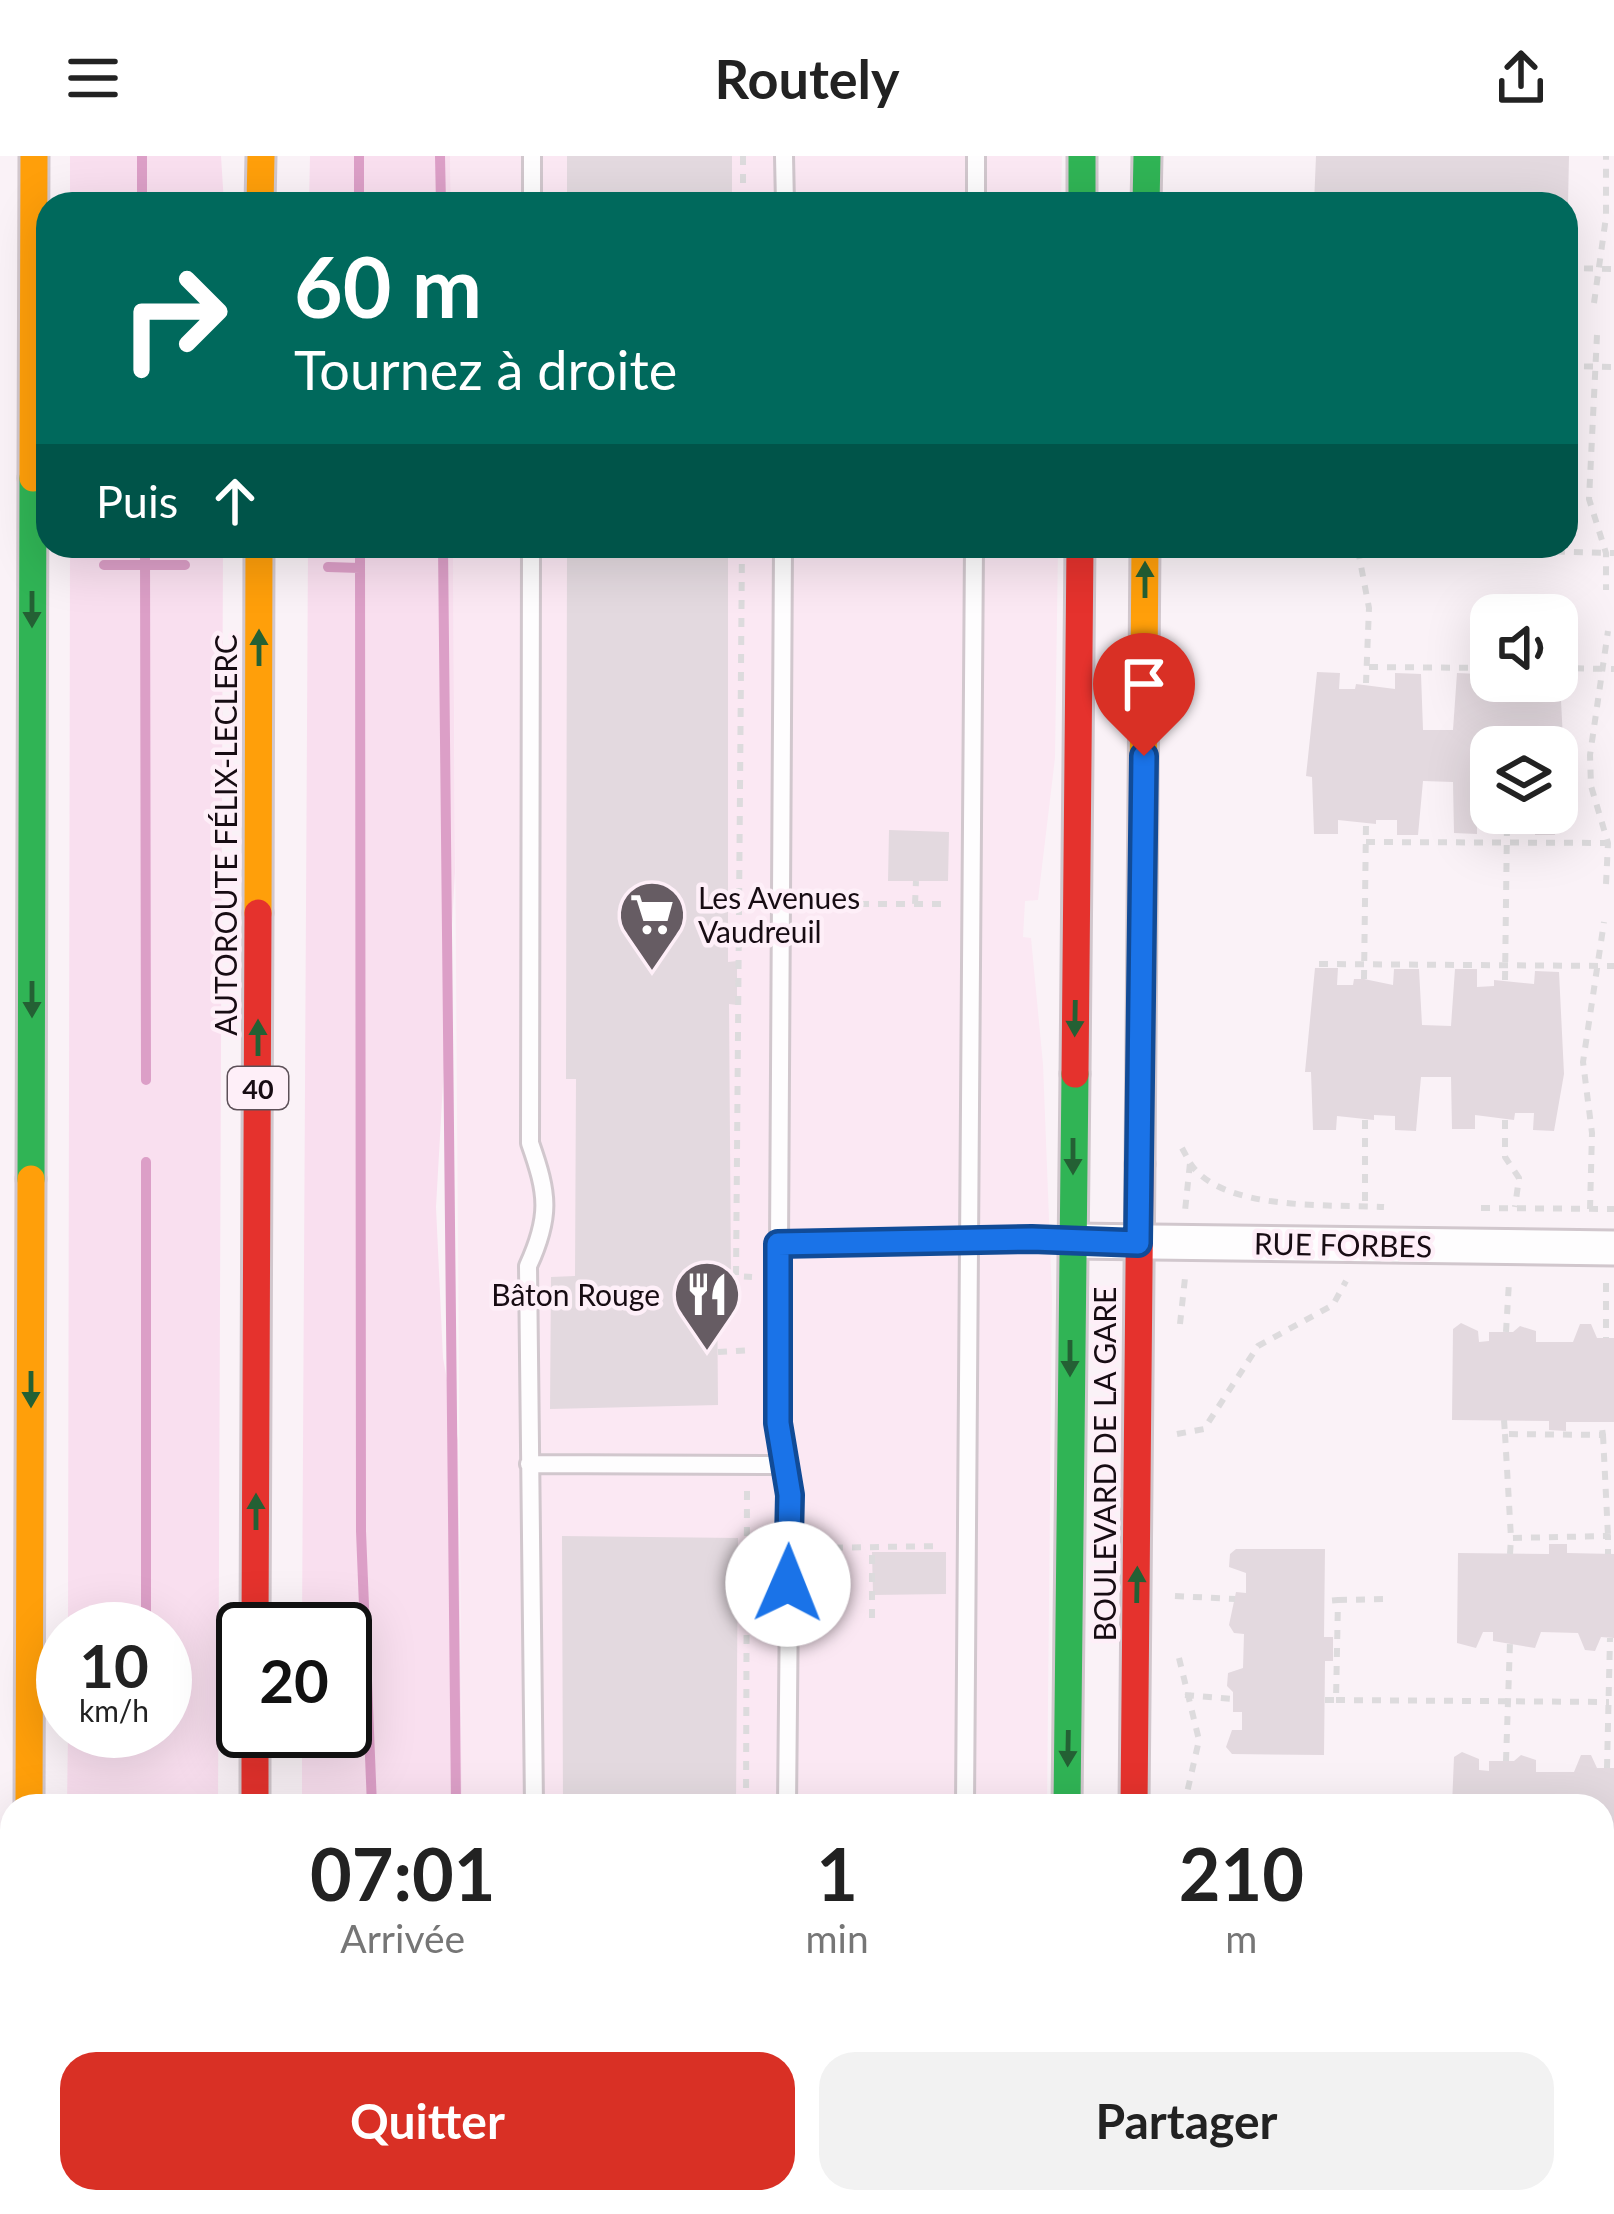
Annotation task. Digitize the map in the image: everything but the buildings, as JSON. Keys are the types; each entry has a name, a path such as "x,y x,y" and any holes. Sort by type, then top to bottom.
{"main road":[{"path":"29,1794 34,156"},
{"path":"260,192 261,156"},
{"path":"1082,156 1082,192"},
{"path":"1147,156 1147,192"},
{"name":"AUTOROUTE FÉLIX-LECLERC","path":"255,1602 260,558"},
{"name":"BOULEVARD DE LA GARE","path":"1067,1794 1080,558"},
{"name":"BOULEVARD DE LA GARE","path":"1134,1794 1145,558"},
{"path":"254,1794 255,1758"}],"street":[{"name":"RUE FORBES","path":"1072,1241 1614,1248"}],"lane":[{"path":"532,156 532,192"},
{"path":"784,156 784,192"},
{"path":"976,156 976,192"},
{"path":"531,558 530,1143 545,1185 545,1229 528,1266 534,1794"},
{"path":"783,558 778,1423 790,1495 787,1794"},
{"path":"965,1794 974,558"},
{"path":"778,1244 1072,1241"},
{"path":"530,1464 785,1465"}],"path":[{"path":"742,156 743,192"},
{"path":"1594,302 1595,269 1606,217 1606,156"},
{"path":"732,179 743,179"},
{"path":"1578,268 1614,269"},
{"path":"1597,335 1589,499 1610,553 1606,590"},
{"path":"1578,366 1614,367"},
{"path":"1578,552 1610,553"},
{"path":"742,558 738,899 733,934 737,1059 734,1252 736,1276 752,1276 752,1295"},
{"path":"1360,558 1369,608 1366,683"},
{"path":"728,607 742,607"},
{"path":"1606,884 1611,843 1591,786 1590,755 1610,669 1608,631"},
{"path":"1368,667 1470,668"},
{"path":"1578,668 1610,669"},
{"path":"741,670 761,671"},
{"path":"728,691 741,691"},
{"path":"728,801 740,801"},
{"path":"1364,979 1366,824"},
{"path":"1505,980 1506,834"},
{"path":"1366,842 1611,843"},
{"path":"728,855 739,855"},
{"path":"915,904 916,881"},
{"path":"728,896 762,903"},
{"path":"796,904 952,904"},
{"path":"1590,1209 1592,1133 1582,1062 1604,922"},
{"path":"1319,964 1614,966"},
{"path":"737,1059 760,1059"},
{"path":"1365,1120 1365,1206"},
{"path":"1505,1120 1505,1157 1519,1178 1515,1208"},
{"name":"RUE FORBES","path":"1190,1163 1225,1192 1394,1207"},
{"path":"1476,1208 1614,1209"},
{"path":"1161,1435 1204,1429 1258,1346 1333,1305 1346,1281"},
{"path":"1506,1332 1509,1282"},
{"path":"1606,1283 1606,1338"},
{"path":"752,1332 752,1372"},
{"path":"718,1352 752,1351"},
{"path":"1504,1420 1510,1554"},
{"path":"1601,1422 1608,1553"},
{"path":"1505,1434 1603,1435"},
{"path":"746,1794 742,1700 747,1489"},
{"path":"1511,1538 1608,1536"},
{"path":"806,1548 948,1546"},
{"path":"872,1547 872,1618"},
{"path":"747,1550 765,1550"},
{"path":"1170,1576 1170,1600"},
{"path":"1160,1595 1170,1600 1235,1599"},
{"path":"1325,1601 1389,1599"},
{"path":"1336,1700 1338,1600"},
{"path":"1607,1768 1610,1638"},
{"path":"1506,1761 1510,1642"},
{"path":"1177,1645 1199,1740 1187,1794"},
{"path":"1173,1694 1233,1699"},
{"path":"1325,1700 1609,1702"},
{"path":"736,1782 746,1784"}],"shaded area":[{"path":"70,156 221,156 223,192 70,192"},
{"path":"310,156 450,156 451,192 309,192"},
{"path":"450,156 1062,156 1061,192 451,192"},
{"path":"70,558 223,558 218,1794 67,1794 68,1758 192,1758 192,1602 68,1602"},
{"path":"308,558 453,558 455,872 436,1207 443,1358 458,1440 462,1794 302,1794 302,1758 372,1758 372,1602 302,1602"},
{"path":"453,558 1058,558 1055,758 1038,900 1025,901 1023,937 1031,938 1043,1064 1052,1296 1047,1794 462,1794"}],"waterway":[{"path":"142,156 142,192"},
{"path":"359,156 359,192"},
{"path":"440,156 441,192"},
{"path":"145,558 146,1080"},
{"path":"360,558 361,1531 372,1794"},
{"path":"443,558 456,1794"},
{"path":"104,565 185,565"},
{"path":"328,567 360,568"},
{"path":"146,1162 146,1602"}],"traffic: fast":[{"path":"1082,156 1082,192"},
{"path":"1146,192 1147,156"},
{"path":"31,1179 33,478"},
{"path":"1067,1794 1075,1074"}],"traffic: slow":[{"path":"33,478 34,156"},
{"path":"260,192 261,156"},
{"path":"258,913 259,558"},
{"path":"1140,1164 1145,558"},
{"path":"29,1794 31,1179"}],"traffic: jam":[{"path":"1075,1074 1080,558"},
{"path":"255,1602 258,913"},
{"path":"1134,1794 1140,1164"},
{"path":"255,1758 255,1794"}],"place":[{"name":"Les Avenues Vaudreuil","path":"652,973"},
{"name":"Bâton Rouge","path":"707,1353"}],"route":[{"path":"788,1584 790,1495 778,1423 778,1244 1032,1239 1138,1243 1144,756"}]}
